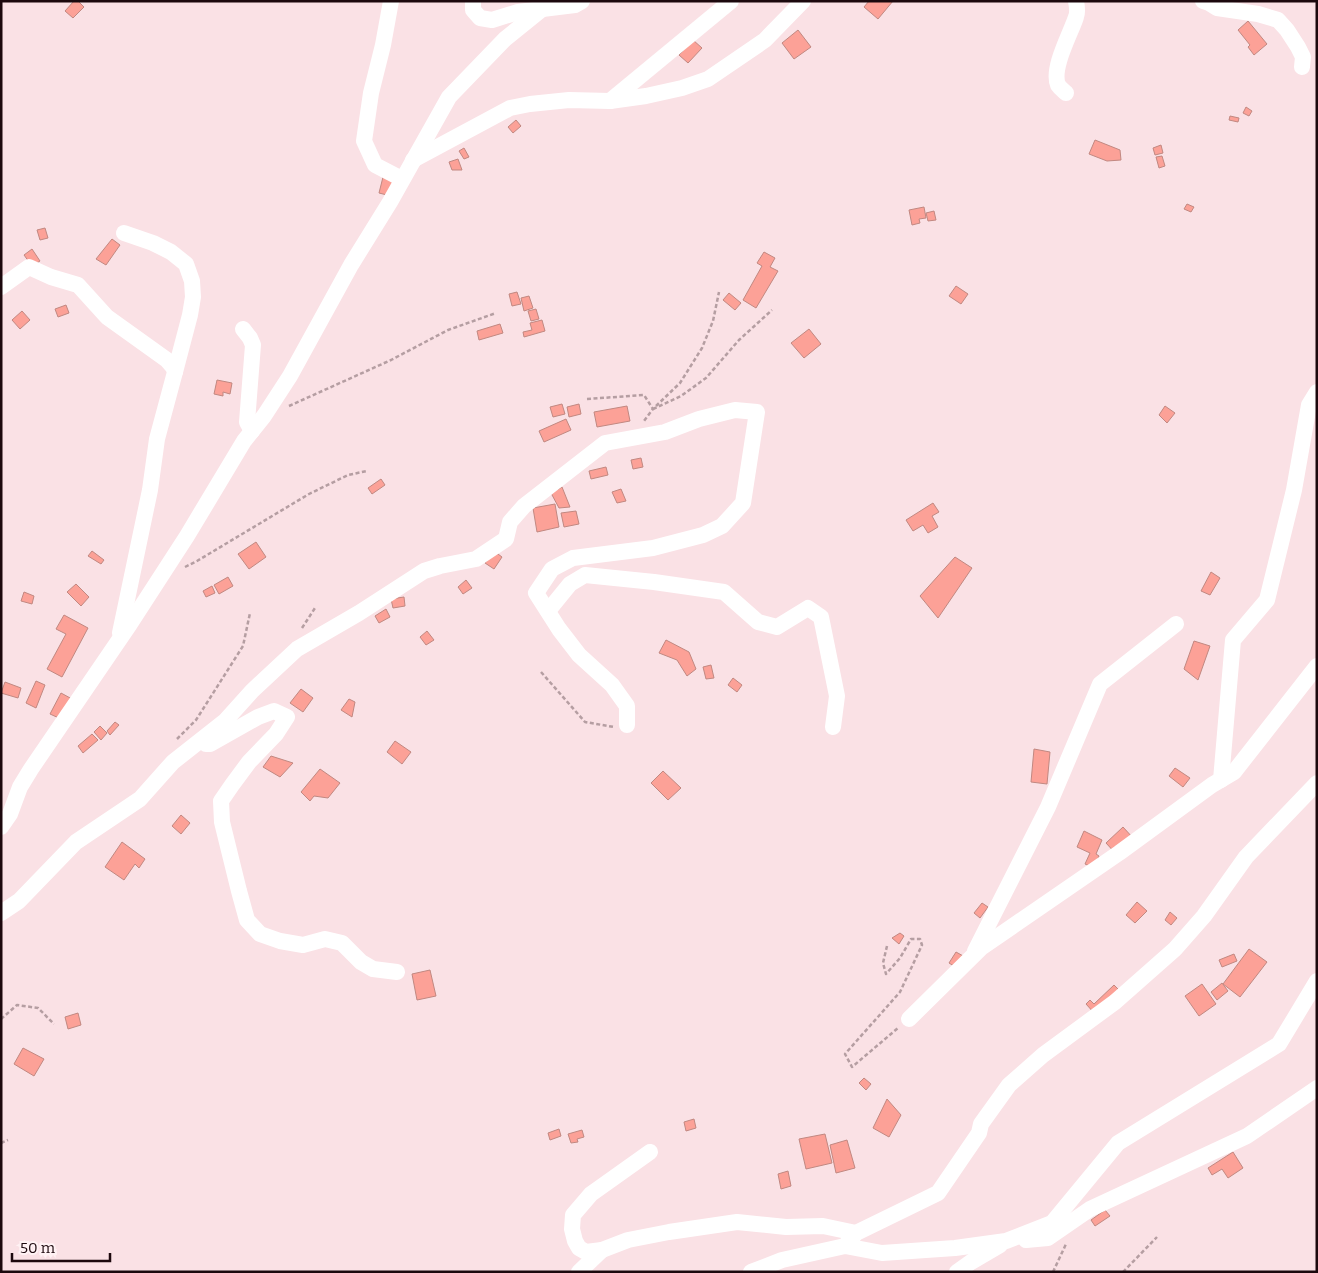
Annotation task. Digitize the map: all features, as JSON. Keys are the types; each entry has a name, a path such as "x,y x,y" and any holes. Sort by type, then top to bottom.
{"street":[{"path":"391,1 383,45 371,93 364,141 375,165 402,179"},
{"path":"473,1 473,10 480,18 492,20 547,5 575,5 582,1"},
{"path":"610,101 731,1"},
{"path":"413,160 510,108 568,100 610,101 646,96 708,79 765,40 803,1"},
{"path":"1066,93 1059,87 1057,74 1062,52 1077,15 1076,1"},
{"path":"1203,1 1217,8 1258,14 1278,20 1298,47 1303,57 1302,67"},
{"path":"1,827 10,814 20,787 31,769 118,643 244,441 264,416 290,376 351,265 390,202 449,97 505,40 547,5"},
{"path":"118,643 150,490 157,438 190,315 193,297 192,280 186,264 171,252 153,243 124,233"},
{"path":"1,287 29,267 51,277 78,285 107,317 167,360 175,372"},
{"path":"243,329 254,344 247,422 252,430"},
{"path":"1221,780 1233,640 1267,600 1294,490 1309,405 1317,392"},
{"path":"1,913 19,901 76,842 140,799 173,762 225,721 252,691 298,649 424,571 476,559 506,539 510,522 524,506 605,443 665,432 699,419 735,410 757,412 743,503 722,526 703,535 653,548 573,558 552,569 536,593 579,655 612,685 627,706 628,725"},
{"path":"548,611 570,584 585,575 724,592 758,622 777,627 808,608 822,617 836,696 833,727"},
{"path":"971,958 1048,807 1100,684 1176,624"},
{"path":"909,1019 982,948 1234,772 1317,666"},
{"path":"194,746 210,744 258,717 274,711 287,717 276,734 249,762 221,801 222,822 247,920 260,934 280,941 302,946 325,939 342,943 361,962 373,969 397,972"},
{"path":"845,1246 856,1234 938,1193 979,1134 981,1124 1009,1086 1043,1056 1115,1002 1175,949 1204,916 1246,857 1317,782"},
{"path":"957,1272 1006,1241 1052,1223 1118,1143 1279,1044 1317,981"},
{"path":"751,1272 782,1260 845,1246 882,1253 955,1248 1006,1241 1048,1238 1090,1209 1247,1136 1317,1088"},
{"path":"650,1152 591,1194 573,1215 572,1229 579,1248 586,1252 602,1250 628,1240 737,1222 786,1227 823,1226 856,1234"},
{"path":"579,1272 602,1250"}],"path":[{"path":"631,438 653,408 680,383 702,348 713,321 719,292"},
{"path":"653,408 681,396 706,378 739,340 772,310"},
{"path":"289,406 390,360 448,330 496,313"},
{"path":"587,398 644,395 653,408"},
{"path":"160,577 197,561 308,494 348,475 367,471"},
{"path":"172,745 196,720 243,646 250,613"},
{"path":"540,672 585,722 611,728 628,725"},
{"path":"887,946 883,963 886,974 900,958 911,938 920,939 922,945 900,992 845,1054 852,1066 909,1019"},
{"path":"1,1019 17,1005 38,1008 54,1024"},
{"path":"1,1142 8,1140"},
{"path":"1123,1272 1157,1237"}],"building":[{"path":"74,1 78,1 84,7 73,18 65,11"},
{"path":"869,1 893,1 878,19 864,7"},
{"path":"1248,21 1267,44 1254,55 1248,47 1250,45 1238,30"},
{"path":"798,30 811,47 794,59 782,43"},
{"path":"693,40 702,48 688,63 679,55"},
{"path":"1246,107 1252,111 1249,116 1243,113"},
{"path":"1230,116 1239,118 1238,122 1229,120"},
{"path":"516,120 521,126 513,133 508,127"},
{"path":"1095,140 1120,150 1121,160 1107,161 1089,154"},
{"path":"1161,145 1163,153 1155,155 1153,148"},
{"path":"464,148 469,157 464,159 459,151"},
{"path":"1162,156 1165,166 1159,168 1156,157"},
{"path":"458,159 462,170 452,170 449,162"},
{"path":"383,177 395,180 391,196 379,193"},
{"path":"1187,204 1194,207 1191,212 1184,209"},
{"path":"924,207 926,218 919,219 920,223 912,225 909,210"},
{"path":"934,211 936,220 928,221 926,213"},
{"path":"45,228 48,238 40,240 37,230"},
{"path":"112,239 120,245 106,265 96,259"},
{"path":"32,249 40,261 32,266 24,255"},
{"path":"764,252 775,258 770,267 778,271 756,308 743,300 762,266 757,263"},
{"path":"956,286 968,294 961,304 949,296"},
{"path":"517,292 521,304 512,306 509,294"},
{"path":"729,293 741,303 735,310 723,300"},
{"path":"529,296 533,308 524,311 521,298"},
{"path":"66,305 69,313 58,317 55,309"},
{"path":"536,309 539,319 531,321 528,311"},
{"path":"22,311 30,320 20,329 12,320"},
{"path":"542,320 545,331 524,337 523,332 532,330 530,323"},
{"path":"500,324 503,333 479,340 477,331"},
{"path":"809,329 821,344 804,358 791,343"},
{"path":"217,380 232,383 230,394 223,392 223,396 214,394"},
{"path":"562,404 565,414 553,417 550,407"},
{"path":"579,404 581,414 569,417 567,407"},
{"path":"627,406 630,421 597,427 594,412"},
{"path":"1165,406 1175,413 1167,423 1159,415"},
{"path":"566,419 571,430 544,442 539,431"},
{"path":"641,458 643,467 633,469 631,460"},
{"path":"606,467 608,475 591,479 589,471"},
{"path":"381,479 385,485 372,494 368,488"},
{"path":"562,487 570,507 559,508 551,493"},
{"path":"621,489 626,501 617,503 612,492"},
{"path":"933,503 939,512 932,516 938,527 928,533 923,525 913,531 906,520"},
{"path":"555,504 559,527 537,532 533,508"},
{"path":"576,511 579,524 564,527 561,513"},
{"path":"256,542 266,557 249,569 238,554"},
{"path":"92,551 104,560 101,564 88,556"},
{"path":"494,551 502,557 494,569 485,563"},
{"path":"955,557 972,568 938,618 920,596"},
{"path":"1211,572 1220,578 1210,595 1201,591"},
{"path":"228,577 233,586 219,594 214,585"},
{"path":"466,580 472,588 463,594 458,587"},
{"path":"76,584 89,597 81,606 67,592"},
{"path":"212,586 215,593 206,597 203,591"},
{"path":"24,592 34,596 32,604 21,601"},
{"path":"404,597 405,606 393,608 391,599"},
{"path":"386,609 390,617 379,623 375,616"},
{"path":"64,615 88,628 62,677 47,669 66,634 56,629"},
{"path":"427,631 434,640 426,645 420,637"},
{"path":"666,640 689,652 696,669 687,676 677,660 659,653"},
{"path":"1194,641 1210,646 1198,680 1184,669"},
{"path":"711,665 714,678 706,679 703,667"},
{"path":"733,678 742,685 737,692 728,685"},
{"path":"36,681 45,685 36,708 26,703"},
{"path":"5,682 21,688 18,698 1,693"},
{"path":"301,689 313,698 303,712 290,703"},
{"path":"61,693 72,699 61,719 50,714"},
{"path":"349,699 355,702 352,717 341,710"},
{"path":"115,722 119,725 110,735 107,731"},
{"path":"100,726 107,733 101,740 94,732"},
{"path":"92,734 98,740 83,753 78,746"},
{"path":"395,741 411,752 402,764 387,752"},
{"path":"1034,749 1050,752 1047,784 1031,782"},
{"path":"271,756 293,763 280,777 263,767"},
{"path":"1175,768 1190,778 1183,787 1169,776"},
{"path":"320,769 340,783 328,798 314,796 310,801 301,792"},
{"path":"663,771 681,788 668,800 651,783"},
{"path":"181,815 190,823 181,834 172,826"},
{"path":"1123,827 1134,839 1117,855 1106,843"},
{"path":"1084,831 1102,840 1096,854 1099,856 1094,868 1085,864 1090,853 1077,847"},
{"path":"122,842 145,859 139,868 135,864 124,880 105,867"},
{"path":"1137,902 1147,911 1135,923 1126,915"},
{"path":"982,903 988,907 980,918 974,913"},
{"path":"1170,912 1177,918 1171,925 1165,920"},
{"path":"900,933 904,936 899,944 892,938"},
{"path":"1249,949 1267,962 1240,997 1223,984"},
{"path":"956,952 965,957 957,968 949,963"},
{"path":"1234,954 1237,961 1222,967 1219,960"},
{"path":"430,970 436,996 417,1000 412,974"},
{"path":"1222,983 1228,991 1217,1000 1211,992"},
{"path":"1202,984 1216,1004 1199,1016 1185,996"},
{"path":"1114,985 1119,990 1095,1014 1086,1004 1090,1000 1094,1004"},
{"path":"78,1013 81,1025 68,1029 65,1017"},
{"path":"23,1048 44,1059 34,1076 14,1064"},
{"path":"864,1078 871,1084 866,1090 859,1083"},
{"path":"887,1099 901,1115 889,1137 873,1128"},
{"path":"694,1119 696,1128 686,1131 684,1122"},
{"path":"559,1129 561,1136 550,1140 548,1133"},
{"path":"582,1130 584,1137 577,1139 578,1142 571,1143 568,1134"},
{"path":"825,1134 832,1163 806,1169 799,1139"},
{"path":"847,1140 855,1168 836,1173 830,1145"},
{"path":"1233,1152 1243,1168 1228,1178 1222,1169 1212,1175 1208,1168"},
{"path":"788,1171 791,1186 781,1189 778,1174"},
{"path":"1105,1210 1110,1216 1095,1226 1091,1220"}]}
